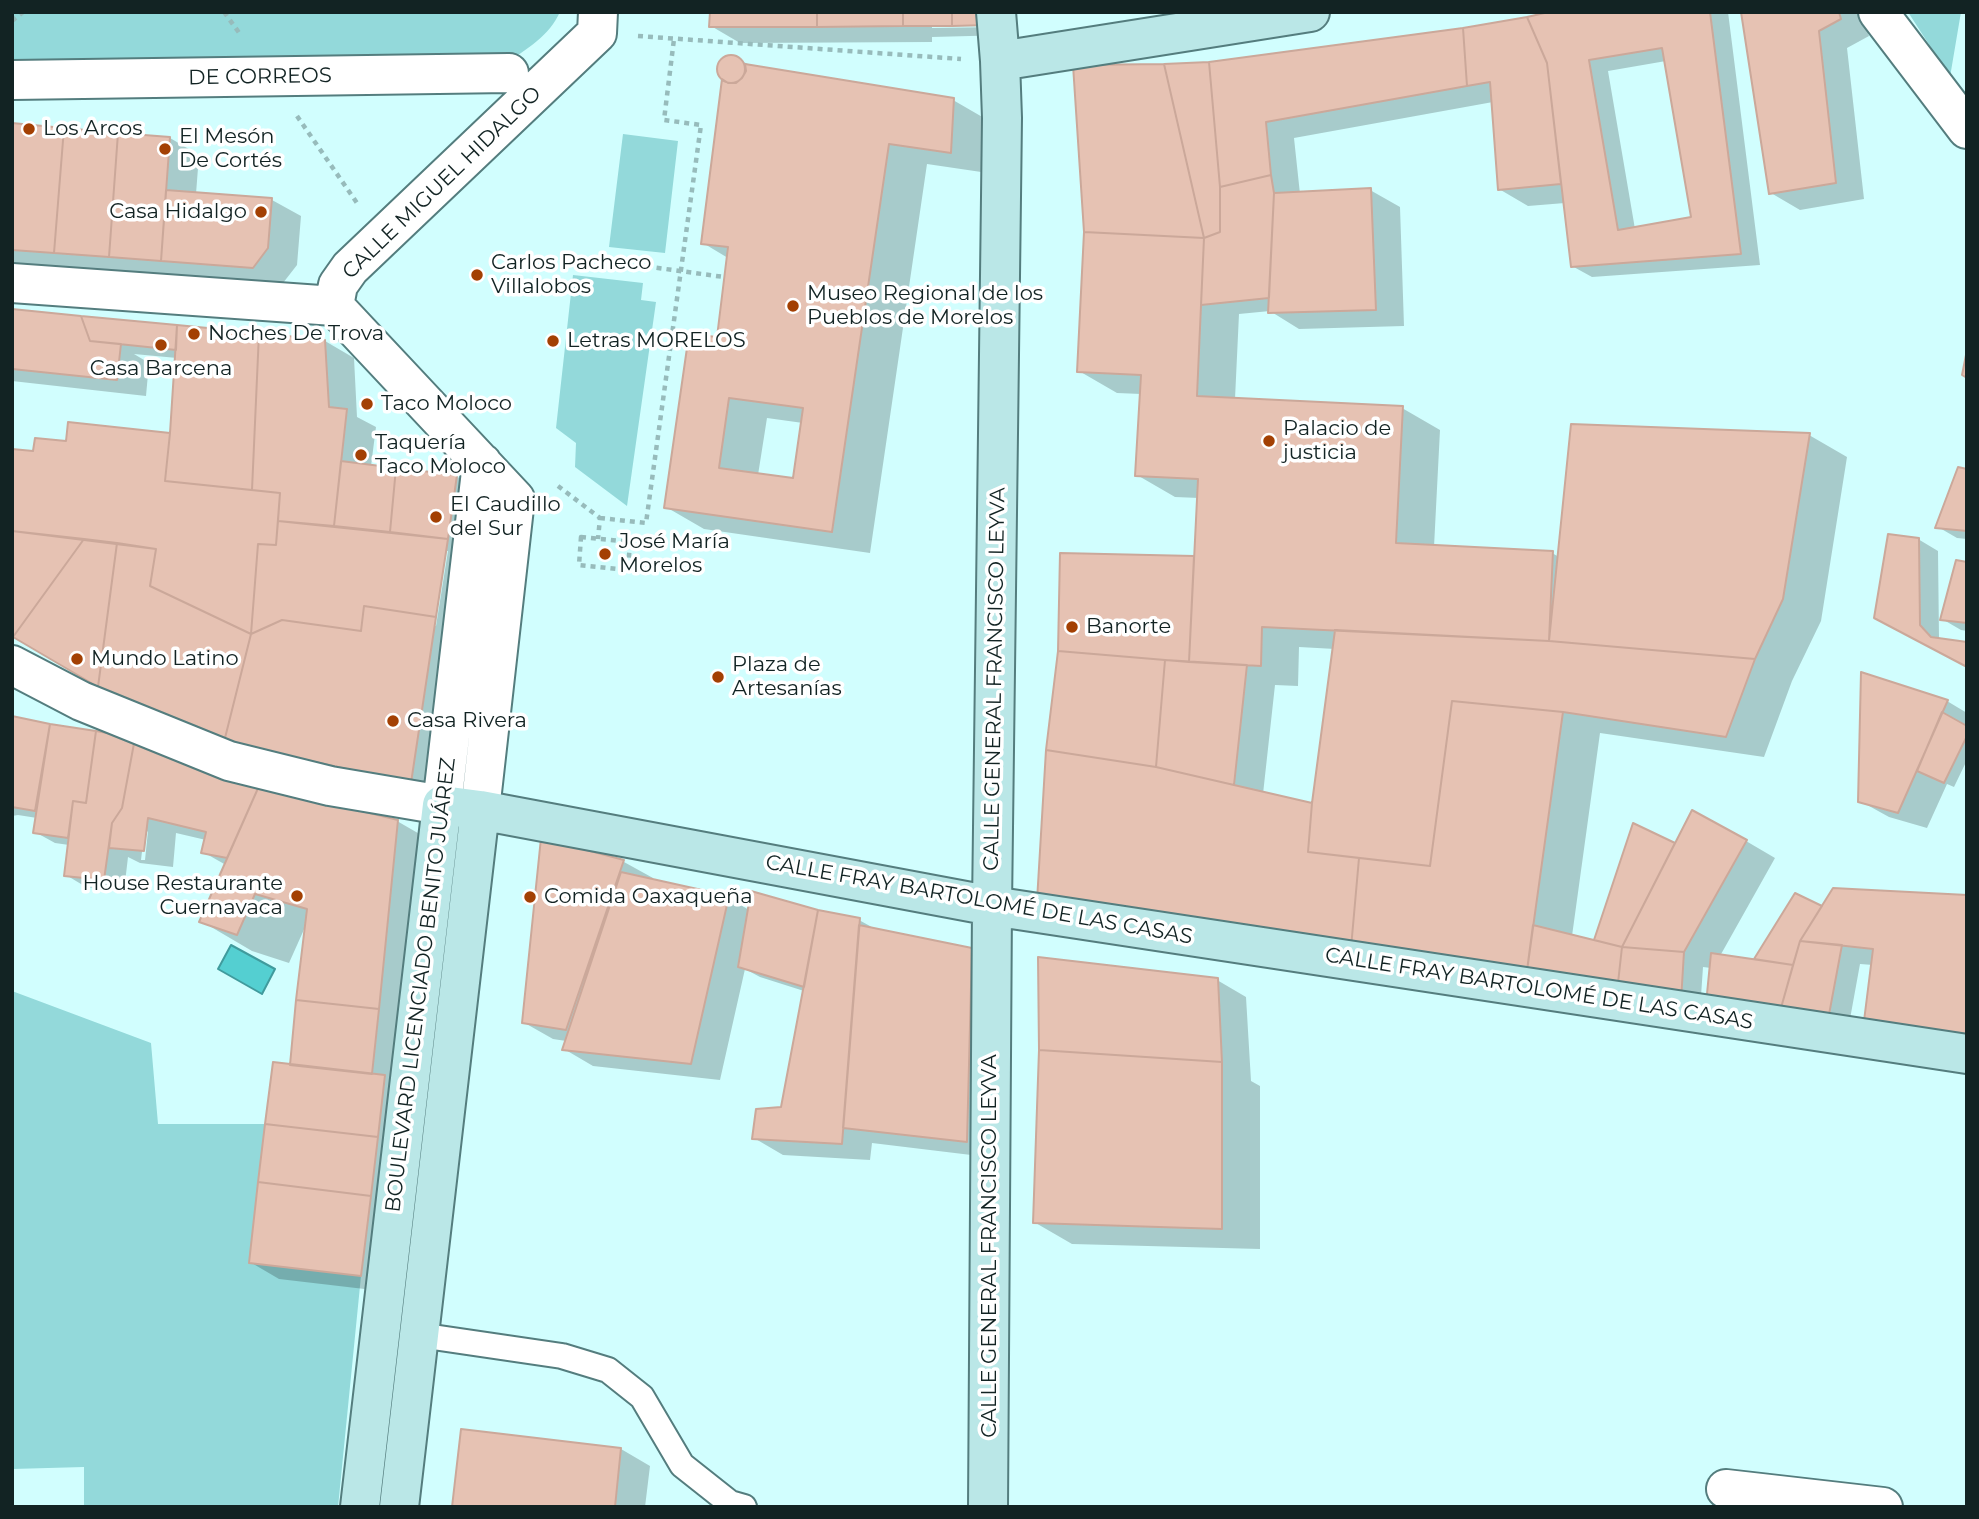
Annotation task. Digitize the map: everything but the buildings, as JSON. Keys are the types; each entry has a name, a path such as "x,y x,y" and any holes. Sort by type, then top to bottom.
{"street":[{"name":"CALLE MIGUEL HIDALGO","path":"12,283 334,306 338,285 350,268 597,33 598,12"},
{"name":"CALLE GENERAL FRANCISCO LEYVA","path":"988,1507 1001,159 1000,61 996,12"},
{"path":"1000,61 1310,12"},
{"path":"1878,12 1967,129"},
{"name":"DE CORREOS","path":"12,80 509,73"},
{"path":"334,306 482,463"},
{"name":"BOULEVARD LICENCIADO BENITO JUÁREZ","path":"399,1507 515,499 482,463"},
{"name":"BOULEVARD LICENCIADO BENITO JUÁREZ","path":"360,1507 482,463"},
{"name":"CALLE FRAY BARTOLOMÉ DE LAS CASAS","path":"12,665 81,701 229,761 330,786 480,810 992,906 1967,1054"},
{"path":"1726,1489 1883,1507"}],"lane":[{"path":"419,1335 562,1356 608,1370 642,1397 682,1465 730,1503 744,1507"}],"path":[{"path":"12,21 23,12"},
{"path":"635,36 1000,61"},
{"path":"558,486 600,518 646,523 701,125 664,120 674,38"},
{"path":"607,261 724,277"},
{"path":"598,539 600,518"},
{"path":"582,537 598,539 630,542 628,570 579,565 582,537"}],"shaded area":[{"path":"12,12 560,12 544,35 506,63 12,70"},
{"path":"1908,12 1961,12 1950,77"},
{"path":"623,134 678,141 665,253 609,247"},
{"path":"573,275 643,283 641,300 656,302 627,506 575,467 576,443 556,428"},
{"path":"231,945 275,969 262,994 218,969"},
{"path":"12,991 151,1043 158,1124 265,1124 249,1263 361,1276 338,1507 84,1507 84,1467 12,1469"}],"place":[{"name":"Los Arcos","path":"29,129"},
{"name":"El Mesón De Cortés","path":"165,149"},
{"name":"Casa Hidalgo","path":"261,212"},
{"name":"Carlos Pacheco Villalobos","path":"477,275"},
{"name":"Museo Regional de los Pueblos de Morelos","path":"793,306"},
{"name":"Noches De Trova","path":"194,334"},
{"name":"Letras MORELOS","path":"553,341"},
{"name":"Casa Barcena","path":"161,345"},
{"name":"Taco Moloco","path":"367,404"},
{"name":"Palacio de justicia","path":"1269,441"},
{"name":"Taquería Taco Moloco","path":"361,455"},
{"name":"El Caudillo del Sur","path":"436,517"},
{"name":"José María Morelos","path":"605,554"},
{"name":"Banorte","path":"1072,627"},
{"name":"Mundo Latino","path":"77,659"},
{"name":"Plaza de Artesanías","path":"718,677"},
{"name":"Casa Rivera","path":"393,721"},
{"name":"House Restaurante Cuernavaca","path":"297,896"},
{"name":"Comida Oaxaqueña","path":"530,897"}]}
